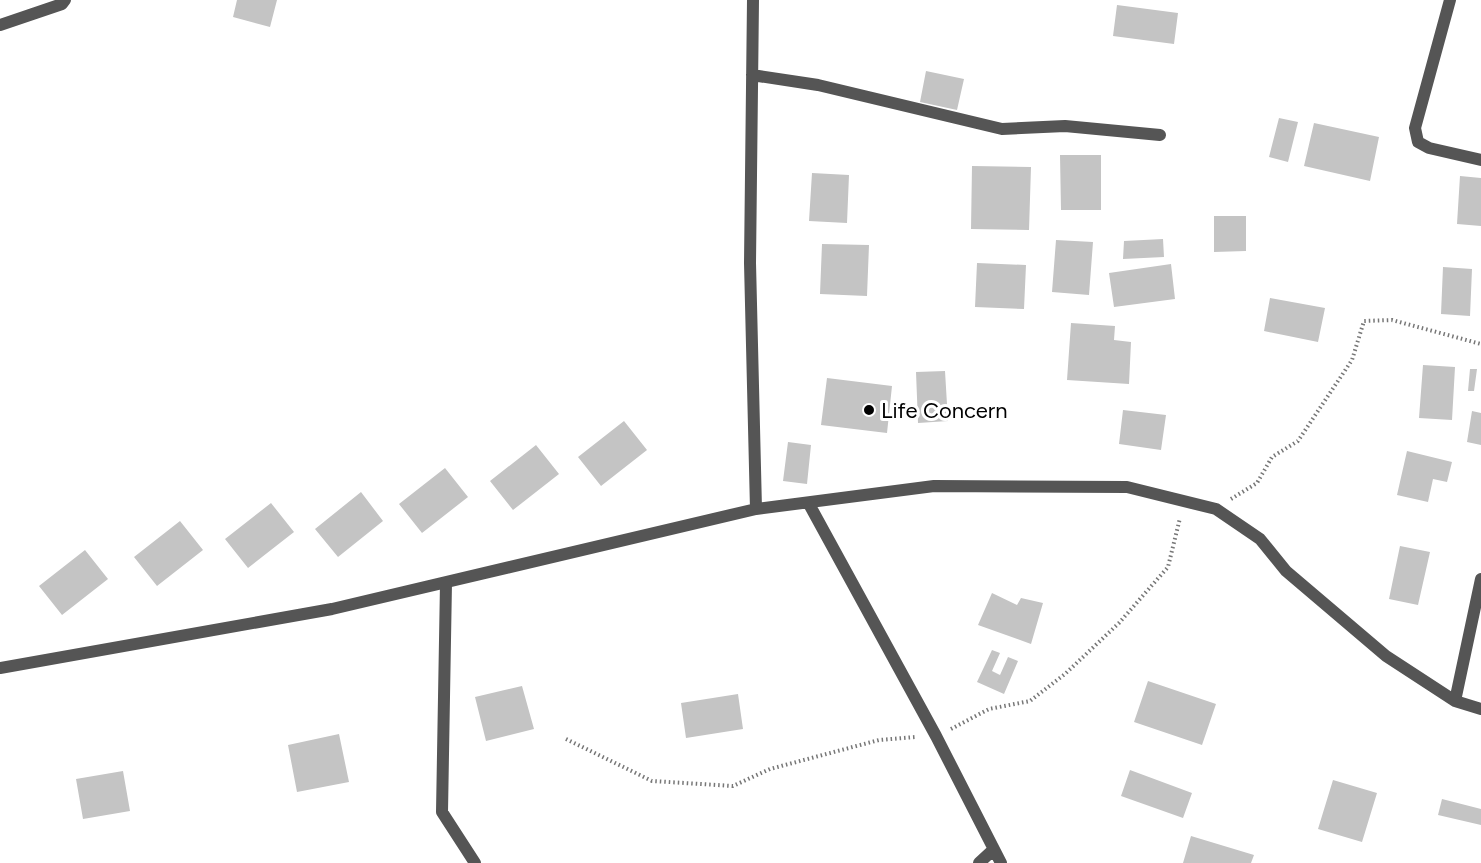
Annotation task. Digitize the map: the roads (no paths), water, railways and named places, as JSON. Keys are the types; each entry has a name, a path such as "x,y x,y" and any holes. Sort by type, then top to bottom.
{"street":[{"path":"0,25 62,4 65,0"},
{"path":"753,0 750,263 756,509"},
{"path":"1450,0 1415,128 1418,142 1429,148 1481,160"},
{"path":"752,75 818,85 1002,129 1065,126 1160,135"},
{"path":"0,668 332,609 756,509 809,504 934,486 1116,487 1216,509 1260,539 1286,571 1386,657 1455,701 1481,709"},
{"path":"809,504 936,736 1000,863"},
{"path":"1455,701 1481,579"},
{"path":"446,583 442,812 476,863"},
{"path":"979,863 992,851"}],"place":[{"name":"Life Concern","path":"869,410"}]}
